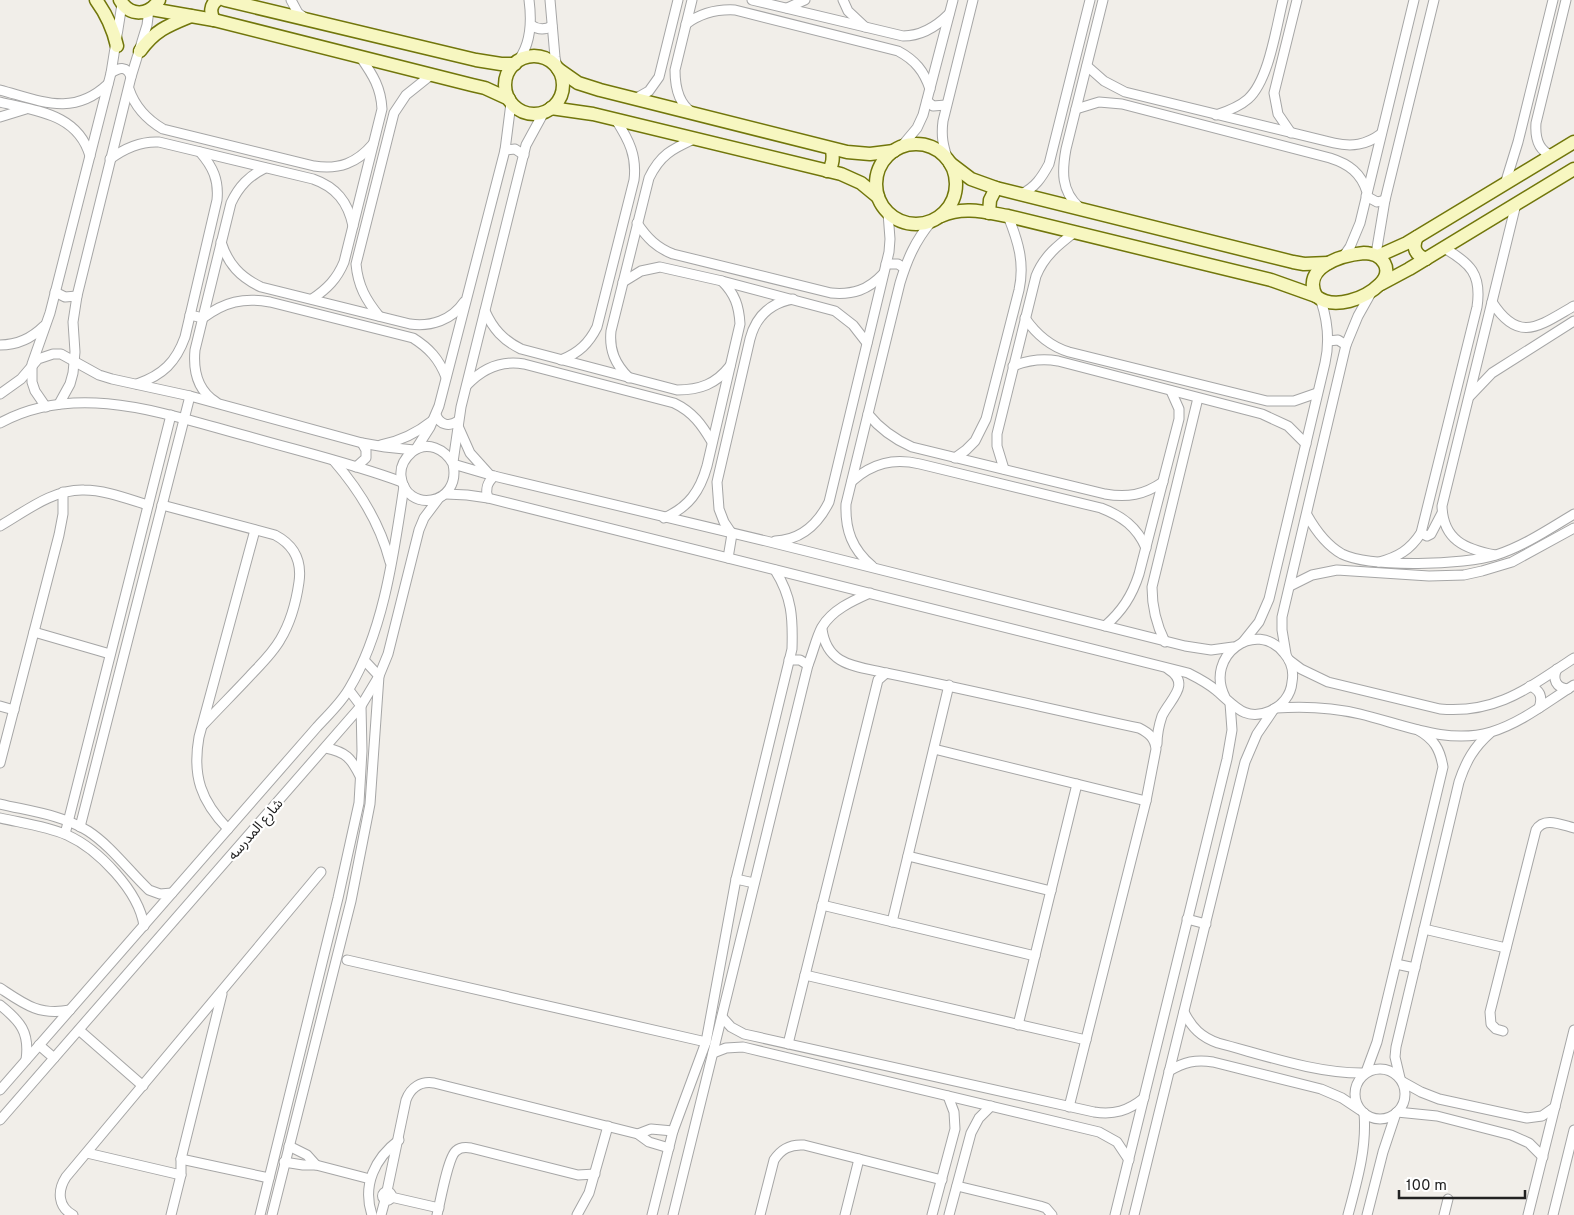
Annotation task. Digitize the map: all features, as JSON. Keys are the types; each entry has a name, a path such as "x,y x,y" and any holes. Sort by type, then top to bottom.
{"street":[{"path":"96,0 109,21 117,46"},
{"path":"214,20 211,11 212,6 217,0"},
{"path":"233,0 476,60 501,64 515,63 522,59 538,56 552,63 568,77 583,85 832,149 858,154 897,149 911,144 927,146 941,153 971,179 996,188 1277,259 1304,264 1328,263"},
{"path":"291,0 298,13 305,18"},
{"path":"403,484 402,464 426,435 435,417 446,377 505,150 510,101 506,93 506,80 510,68 522,56 526,47 530,25 529,0"},
{"path":"442,496 454,480 453,463 458,423 524,156 531,134 547,110 560,97 562,90 561,76 555,57 550,0"},
{"path":"634,99 649,91 655,84 662,67 678,0"},
{"path":"692,0 675,70 675,81 682,102 689,110 698,115"},
{"path":"735,0 735,10"},
{"path":"752,0 893,34 912,36 933,28 949,14"},
{"path":"785,8 805,0"},
{"path":"843,0 852,16 867,28"},
{"path":"953,0 927,101 917,128 880,166 877,176 876,187 882,206 888,213 903,223 912,224 936,219 951,211 990,212 1271,280 1319,298 1327,303 1341,302 1358,297 1426,259 1574,169"},
{"path":"874,568 862,559 854,547 845,519 846,504 904,268 916,242 953,201 956,191 956,181 943,148 941,135 946,106 973,0"},
{"path":"1021,194 1028,191 1044,174 1052,153 1090,0"},
{"path":"1081,209 1072,202 1066,192 1063,180 1065,156 1103,0"},
{"path":"1216,115 1239,105 1249,98 1262,78 1283,0"},
{"path":"1291,133 1278,114 1274,93 1297,0"},
{"path":"1343,257 1355,235 1367,194 1414,0"},
{"path":"1377,255 1385,200 1434,0"},
{"path":"1505,184 1553,0"},
{"path":"1551,155 1544,152 1536,130 1566,0"},
{"path":"46,407 35,391 31,373 32,364 55,292 112,73 117,46 120,1"},
{"path":"120,1 134,12 153,6 485,88 510,101 526,113 538,114 547,110 579,111 841,174 862,183 878,197"},
{"path":"59,404 70,384 75,361 73,322 77,296 128,88 153,6"},
{"path":"686,24 695,18 714,11 735,10 898,51 915,62 927,79 930,89"},
{"path":"140,51 156,32 191,16"},
{"path":"530,25 544,30 552,26"},
{"path":"889,49 895,43 893,34"},
{"path":"312,299 330,285 344,262 382,110 379,88 375,77 361,58"},
{"path":"1087,66 1104,82 1125,92 1345,146 1355,146 1374,139 1381,134"},
{"path":"662,67 668,71 675,70"},
{"path":"112,73 117,69 123,68 128,71 131,77"},
{"path":"380,316 364,296 357,275 356,264 394,113 406,96 431,75"},
{"path":"1262,78 1268,84 1276,83"},
{"path":"0,90 54,104 66,105 84,101 100,92 108,84"},
{"path":"128,88 138,108 146,117 162,129 295,162 328,168 349,164 358,159 373,144"},
{"path":"1122,104 1121,96 1125,92"},
{"path":"927,101 933,106 946,106"},
{"path":"0,102 52,115 72,126 81,135 90,156"},
{"path":"1076,109 1098,102 1122,104 1342,161 1351,167 1361,178 1367,194 1373,201 1385,200"},
{"path":"52,115 57,111 54,104"},
{"path":"382,110 385,106 389,106 393,109 394,113"},
{"path":"0,117 28,108"},
{"path":"561,360 575,354 587,344 597,327 635,173 633,151 629,140 616,120"},
{"path":"1521,127 1523,132 1528,134 1536,130"},
{"path":"159,142 157,135 162,129"},
{"path":"629,378 615,362 610,341 611,331 649,178 654,167 662,157 671,150 694,139"},
{"path":"110,159 124,150 140,144 159,142 325,183 334,189 347,205 353,226"},
{"path":"1115,1215 1230,746 1232,730 1227,700 1219,682 1221,665 1229,651 1240,644 1262,616 1272,586 1326,363 1328,328 1319,298 1312,285 1313,278 1328,263 1343,257 1364,253 1377,255 1417,237 1574,142"},
{"path":"1330,158 1335,155 1337,150 1334,143"},
{"path":"505,150 515,149 524,156"},
{"path":"827,171 832,163 832,149"},
{"path":"137,384 159,375 168,368 176,358 185,337 217,200 216,179 213,169 200,152"},
{"path":"1052,153 1057,160 1065,156"},
{"path":"220,405 209,398 201,388 196,376 195,350 231,203 236,192 244,182 265,168"},
{"path":"325,183 330,176 328,168"},
{"path":"635,173 643,172 649,178"},
{"path":"990,212 990,200 996,188"},
{"path":"217,200 226,199 231,203"},
{"path":"1495,555 1468,548 1457,542 1450,534 1442,513 1443,499 1516,204"},
{"path":"766,542 782,541 798,536 812,527 823,514 829,502 884,274 890,239 888,213"},
{"path":"956,458 975,441 986,419 1019,290 1022,272 1019,244 1008,216"},
{"path":"637,223 649,239 664,250 831,293 854,293 865,289 884,274"},
{"path":"1004,470 997,446 999,422 1036,276 1046,256 1054,247 1075,232"},
{"path":"1417,237 1415,242 1416,253 1426,259"},
{"path":"221,242 231,265 240,274 260,287 417,325 429,325 451,316 466,297"},
{"path":"1379,562 1403,553 1421,533 1477,307 1479,290 1471,268 1464,260 1444,248"},
{"path":"660,267 659,256 664,250"},
{"path":"1134,1215 1245,762 1257,734 1275,709 1287,697 1292,683 1293,675 1282,630 1282,617 1346,345 1358,316 1386,271 1384,262 1377,255"},
{"path":"1271,280 1279,269 1277,259"},
{"path":"344,262 348,266 356,264"},
{"path":"886,264 898,264 904,268"},
{"path":"623,282 641,271 660,267 722,281 827,308 844,317 867,343"},
{"path":"1022,272 1030,271 1036,276"},
{"path":"664,518 683,508 691,500 703,481 707,466 740,324 739,311 730,289 722,281"},
{"path":"256,299 255,292 260,287"},
{"path":"1479,290 1487,287 1503,317 1510,323 1525,328 1541,325 1574,306"},
{"path":"55,292 65,297 77,296"},
{"path":"827,308 831,301 831,293"},
{"path":"190,315 203,318 222,305 233,301 256,299 413,338 434,354 446,377"},
{"path":"728,558 732,534 724,522 719,509 717,482 750,339 758,319 764,311 783,301 793,299"},
{"path":"485,311 499,334 509,343 521,349 677,390 690,390 708,385 722,375 730,366"},
{"path":"1025,318 1040,337 1061,350 1267,401 1294,400 1318,394"},
{"path":"1468,398 1492,373 1574,321"},
{"path":"0,345 20,342 31,337 46,324"},
{"path":"413,338 418,332 417,325"},
{"path":"597,327 603,331 611,331"},
{"path":"738,336 743,335 750,339"},
{"path":"1328,342 1338,340 1346,345"},
{"path":"517,363 515,355 521,349"},
{"path":"1058,361 1055,358 1055,354 1061,350"},
{"path":"0,394 21,380 32,364 38,359 53,354 61,354 99,375 190,396 362,443 415,450 432,446 448,454 453,463 492,476 874,568 1165,642 1205,650 1224,649 1251,640 1268,642 1282,650 1301,669 1328,682 1440,709 1472,710 1503,701 1574,658"},
{"path":"1013,366 1030,360 1058,361 1262,414 1288,426 1306,444"},
{"path":"466,387 476,376 488,368 502,363 517,363 674,403 693,414 712,442"},
{"path":"674,403 678,399 677,390"},
{"path":"1106,626 1127,603 1134,589 1144,558 1179,419 1179,409 1171,391"},
{"path":"80,826 190,396"},
{"path":"1165,642 1156,620 1152,587 1198,398"},
{"path":"1262,414 1266,408 1267,401"},
{"path":"0,423 16,415 46,407 89,402 112,404 184,419 356,467 403,484 415,497 423,500 442,496 488,498 1188,673 1198,678 1236,708 1251,714 1259,714 1275,709 1304,707 1334,709 1418,730 1456,737 1490,733 1524,718 1571,687"},
{"path":"868,414 875,423 892,437 912,447 1105,494 1129,496 1142,494 1163,482"},
{"path":"65,834 170,416"},
{"path":"435,417 446,424 458,423"},
{"path":"377,446 390,444 408,436 425,427 435,417"},
{"path":"986,419 991,426 996,426 999,422"},
{"path":"458,423 470,453 492,476"},
{"path":"356,467 364,462 367,454 362,443"},
{"path":"908,462 907,452 912,447"},
{"path":"334,461 350,479 364,500 381,534 390,565"},
{"path":"852,481 872,467 884,463 908,462 1101,508 1113,513 1134,528 1142,537 1146,548"},
{"path":"707,466 712,469 719,468"},
{"path":"488,498 486,489 492,476"},
{"name":"شارع المدرسه","path":"0,1090 348,690 364,660 377,623 390,565 403,484"},
{"path":"0,526 48,498 63,492 97,491 148,505"},
{"path":"0,763 61,524 63,492"},
{"path":"1101,508 1107,503 1108,498 1105,494"},
{"name":"شارع المدرسه","path":"0,1120 361,706 379,676 393,635 419,530 427,513 442,496"},
{"path":"829,502 837,506 846,504"},
{"path":"162,505 274,535 295,553 298,561 300,573 292,615 283,635 271,653 203,725"},
{"path":"1421,533 1424,536 1431,534 1442,513"},
{"path":"1306,515 1321,537 1330,546 1352,558 1379,562 1460,562 1495,555 1519,546 1574,514"},
{"path":"1272,586 1280,591 1324,571 1349,570 1429,576 1464,575 1512,562 1574,528"},
{"path":"228,829 210,808 199,782 196,752 255,530"},
{"path":"1144,558 1148,563 1157,562"},
{"path":"1349,570 1346,567 1346,563 1352,558"},
{"path":"652,1215 673,1131 706,1042 736,879 790,660 793,628 790,606 785,586 775,570"},
{"path":"672,1215 808,665 822,628 840,608 870,593"},
{"path":"822,628 830,651 842,662 1139,728 1152,737 1156,749"},
{"path":"34,632 110,654"},
{"path":"272,1215 351,902 370,804 379,676 364,660"},
{"path":"790,660 800,660 808,665"},
{"path":"1069,1107 1146,801 1157,734 1162,718 1178,692 1179,687 1176,677 1166,668"},
{"path":"1557,669 1554,680 1557,685 1562,688 1571,687"},
{"path":"788,1044 876,686 878,680 886,673"},
{"path":"892,922 949,685"},
{"path":"1530,686 1536,688 1541,694 1542,701 1539,708"},
{"path":"260,1215 359,803 361,706 348,690"},
{"path":"0,706 14,710"},
{"path":"1348,1215 1364,1151 1365,1126 1362,1111 1355,1099 1355,1094 1358,1082 1366,1073 1376,1047 1443,767 1436,745 1428,736 1418,730"},
{"path":"1367,1215 1383,1152 1397,1113 1402,1107 1406,1095 1396,1057 1396,1047 1463,770 1474,749 1490,733"},
{"path":"326,748 343,753 349,758 361,777"},
{"path":"934,749 1146,801"},
{"path":"1018,1025 1077,784"},
{"path":"0,804 68,821 80,826 98,839 149,890 160,894 172,893"},
{"path":"0,818 65,834 89,848 121,880 137,902 143,917 144,926"},
{"path":"1503,1031 1493,1027 1489,1017 1538,826 1547,822 1574,828"},
{"path":"908,856 1051,891"},
{"path":"73,1215 63,1206 60,1199 60,1191 66,1177 322,872"},
{"path":"736,879 754,884"},
{"path":"822,905 1034,956"},
{"path":"1188,919 1206,924"},
{"path":"1424,928 1506,948"},
{"path":"347,960 706,1042"},
{"path":"322,962 335,965"},
{"path":"1396,964 1415,968"},
{"path":"805,975 1086,1040"},
{"path":"0,988 27,1006 37,1010 48,1012 70,1010"},
{"path":"172,1215 181,1174 181,1159 223,991"},
{"path":"0,1005 18,1020 23,1029 27,1044 26,1060"},
{"path":"1184,1012 1189,1023 1197,1032 1218,1044 1324,1070 1344,1073 1366,1073 1382,1068 1392,1071 1420,1092 1439,1099 1527,1118 1542,1116 1555,1107"},
{"path":"722,1017 731,1027 744,1034 1104,1114 1126,1110 1144,1098"},
{"path":"79,1030 143,1086"},
{"path":"1528,1215 1574,1030"},
{"path":"740,1047 739,1038 744,1034"},
{"path":"39,1045 54,1058"},
{"path":"712,1053 726,1048 740,1047 1088,1129 1108,1136 1117,1142 1128,1160"},
{"path":"1170,1070 1179,1064 1190,1061 1213,1062 1321,1089 1342,1098 1369,1116 1380,1119 1397,1113 1437,1116 1511,1135 1528,1143 1543,1157"},
{"path":"906,1086 910,1071"},
{"path":"381,1215 408,1094 417,1086 428,1082 638,1134 655,1144 669,1148"},
{"path":"932,1215 955,1130 954,1112 948,1096"},
{"path":"949,1215 971,1133 979,1118 991,1106"},
{"path":"1088,1129 1095,1122 1094,1112"},
{"path":"579,1215 592,1186 608,1126"},
{"path":"955,1130 964,1127 971,1133"},
{"path":"638,1134 651,1129 673,1131"},
{"path":"1553,1215 1570,1165 1574,1130"},
{"path":"372,1215 368,1191 374,1168 380,1157 399,1140"},
{"path":"760,1215 774,1160 784,1149 790,1146 804,1145 942,1180"},
{"path":"289,1146 307,1155 316,1165"},
{"path":"368,1191 438,1212 451,1158 456,1150 461,1148 470,1148 578,1176 592,1186"},
{"path":"87,1153 181,1174"},
{"path":"181,1159 270,1178"},
{"path":"845,1215 859,1159"},
{"path":"284,1162 316,1165 370,1180"},
{"path":"578,1176 595,1174"},
{"path":"957,1186 1040,1206 1046,1208 1052,1215"},
{"path":"1352,1198 1370,1202"},
{"path":"1444,1215 1448,1199"}]}
